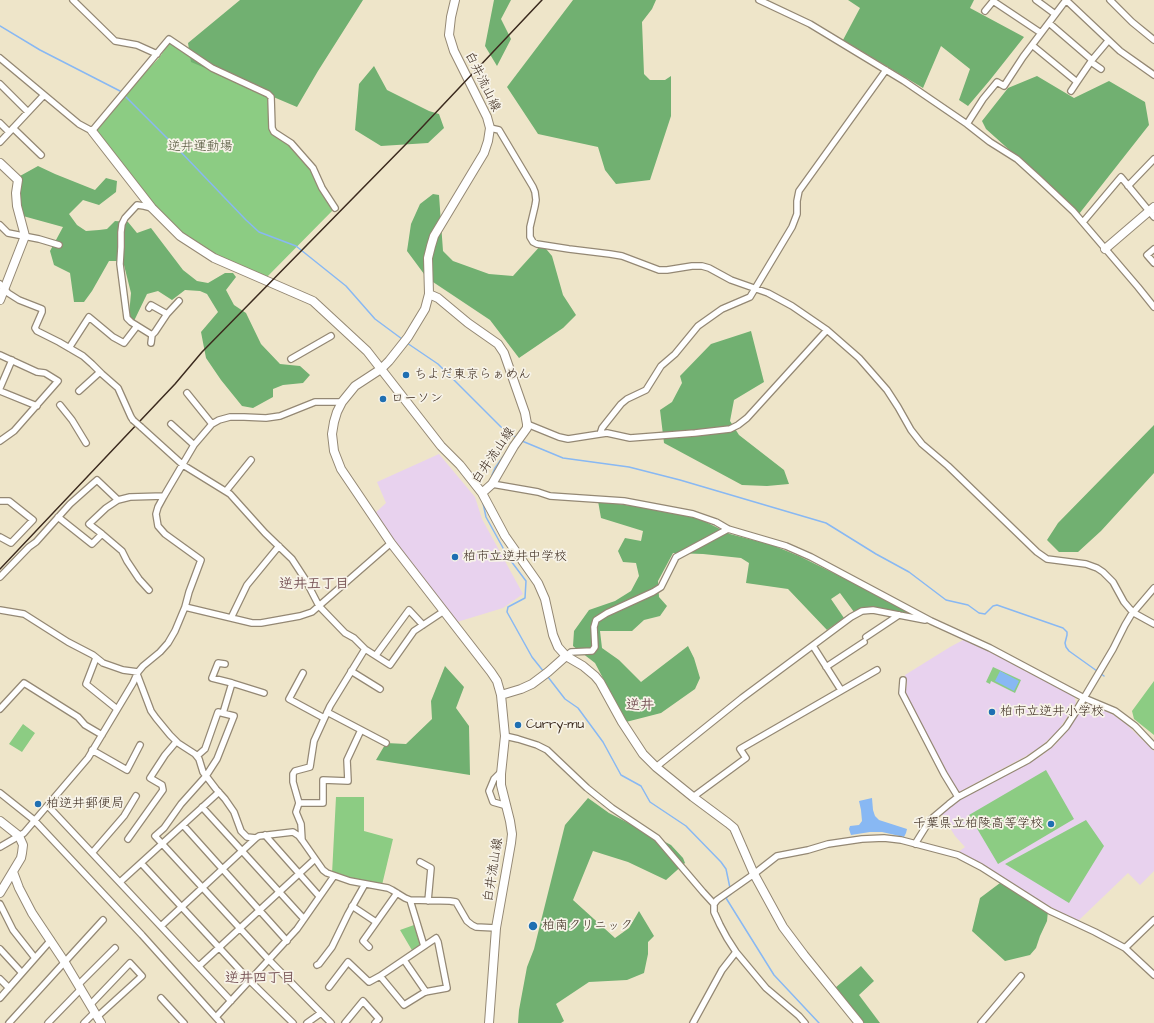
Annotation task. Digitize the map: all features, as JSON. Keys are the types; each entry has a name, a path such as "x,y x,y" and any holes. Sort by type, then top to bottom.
{"street":[{"path":"73,0 115,40 137,45 157,54"},
{"name":"白井流山線","path":"455,0 449,35 454,51 487,117 490,128 488,141 484,153 434,236 428,258 429,294 425,309 418,322 389,361 355,386 342,402 337,412 332,434 334,451 341,469 391,543 491,672 497,681 501,694 505,736 501,772 503,793 512,834 496,928 489,1023"},
{"path":"759,0 810,24 904,81 1021,163 1083,222 1154,307"},
{"path":"985,11 993,0 1041,33"},
{"path":"1036,0 1055,14"},
{"path":"967,124 983,98 997,82 1004,86 1023,57 1066,0 1108,41 1154,75"},
{"path":"1110,0 1132,22 1154,40"},
{"path":"1049,23 1101,69"},
{"path":"92,131 169,39 212,68 268,94 271,98 272,128 274,132 290,143 313,168 322,188 335,208"},
{"path":"1071,91 1108,41"},
{"path":"1032,45 1078,82"},
{"path":"0,58 79,124 92,131 152,208 180,236 214,258 313,301 367,351 441,446 460,465 482,493"},
{"path":"600,434 602,428 621,404 627,399 646,390 661,366 675,354 698,326 722,308 750,297 792,227 797,214 799,191 886,70"},
{"path":"0,84 28,112"},
{"path":"0,142 44,95"},
{"path":"0,123 11,130 41,155"},
{"path":"490,128 499,130 533,187 536,200 530,227 530,237 533,242 568,249 622,256 659,270 702,266 709,268 731,280 768,294 792,306 827,330 859,358 879,379 898,407 910,430 922,444 948,466 1037,552 1047,559 1086,564 1097,568 1113,582 1124,602 1134,613 1154,624"},
{"path":"1128,186 1154,159"},
{"path":"0,164 18,180 16,193 17,206 25,236 2,286 0,300"},
{"path":"1083,222 1121,177 1152,212 1105,249"},
{"path":"152,208 137,206 125,218 122,224 121,232 122,247 120,264 127,318 152,335"},
{"path":"0,225 8,233 39,239 59,245"},
{"path":"1154,248 1147,255 1154,263"},
{"path":"2,286 8,293 19,300 42,309 35,328 37,331 83,356 118,388 133,420 183,465 230,494 265,533 292,559 305,579 319,606 346,633 365,648 390,665 414,631 444,612"},
{"name":"白井流山線","path":"429,294 438,298 468,323 498,344 504,353 525,413 527,428 514,446 492,484 482,493 506,536 538,584 546,604 555,643 566,656"},
{"path":"151,343 152,335 167,314 179,301"},
{"path":"149,308 151,305 167,314"},
{"path":"69,348 89,317 113,337 124,343 137,326"},
{"path":"527,424 559,437 568,439 607,433 630,438 730,429 738,425 746,418 827,330"},
{"path":"291,359 331,336"},
{"path":"0,355 37,372 46,373 58,381 14,431 0,441"},
{"path":"0,388 12,360"},
{"path":"79,391 100,372"},
{"path":"0,391 37,406"},
{"path":"187,393 212,424"},
{"path":"0,847 24,833 88,758 138,673 143,666 160,652 168,643 174,631 185,607 201,560 166,534 158,526 156,514 164,496 194,445 212,424 219,420 230,417 266,418 280,416 315,402 342,402"},
{"path":"60,405 72,420 86,443"},
{"path":"171,424 194,445"},
{"path":"226,491 251,460"},
{"path":"0,578 29,547 36,542 70,504 97,480 118,500"},
{"path":"492,484 538,492 550,496 624,501 694,514 716,522 728,529 786,546 811,557 931,621 990,648 1084,698 1115,711 1135,726 1154,746"},
{"path":"149,590 127,561 122,551 89,524 106,508 118,500 130,497 164,496"},
{"path":"0,501 9,501 33,520 10,543 0,537"},
{"path":"58,517 92,544 102,534"},
{"path":"501,694 521,689 532,684 571,652 592,651 595,647 594,627 596,620 607,613 661,587 676,557 728,529"},
{"path":"185,607 252,623 261,623 300,616 312,612 391,543"},
{"path":"231,618 247,585 279,546"},
{"path":"915,844 930,820 949,804 1028,760 1050,745 1066,727 1113,649 1125,625 1154,588"},
{"path":"0,610 24,614 103,663 123,670 138,673"},
{"path":"376,655 409,610 423,625"},
{"path":"656,767 742,698 850,617 862,611 873,610 931,621"},
{"path":"826,667 899,615"},
{"path":"813,646 841,690"},
{"path":"302,840 301,824 296,812 299,804 293,782 293,774 295,771 310,767 314,741 324,718 365,648"},
{"path":"566,656 583,666 600,682 622,722 643,754 656,767 734,828 754,874 783,927 859,1023"},
{"path":"96,658 86,684 117,709"},
{"path":"225,664 218,663 212,678 264,693"},
{"path":"693,797 746,758 740,749 877,670"},
{"path":"351,671 380,689"},
{"path":"138,673 151,711 176,742 195,754 203,772 225,799 236,816 241,831 247,837 256,838"},
{"path":"303,673 289,699 324,718"},
{"path":"903,680 902,694 958,798"},
{"path":"0,709 24,682 78,717 85,725 102,735"},
{"path":"223,713 232,683"},
{"path":"196,756 205,749 218,712 234,716 218,759 206,776 181,804 164,828 155,836 269,960 331,1023"},
{"path":"327,712 386,743"},
{"path":"299,804 323,803 323,780 348,782 347,760 361,730"},
{"path":"505,736 537,745 547,750 587,788 612,808 657,838 714,904"},
{"path":"128,839 163,790 162,786 150,778 165,755 176,742"},
{"path":"92,750 127,770 140,745"},
{"path":"501,772 494,779 489,791 493,802 507,806"},
{"path":"120,882 219,792"},
{"path":"0,793 34,820 142,935 221,1023"},
{"path":"92,853 124,816 136,796"},
{"path":"48,806 232,1001"},
{"path":"202,807 304,919"},
{"path":"0,822 19,836 23,845 21,858 0,893"},
{"path":"183,825 287,940"},
{"path":"161,926 256,838 259,836 293,832 299,836 323,870 327,873 350,881 388,888 410,900 456,902 467,921 472,925 476,927 496,928"},
{"path":"265,836 319,896"},
{"path":"805,1023 799,1016 766,988 736,952 714,912 714,904 722,896 778,856 828,844 862,839 884,838 901,840 958,855 1050,911 1125,948 1154,975"},
{"path":"199,966 315,859"},
{"path":"420,862 431,868 428,901"},
{"path":"141,863 250,981 293,1023"},
{"path":"13,872 19,888 32,913 51,940 96,1015"},
{"path":"216,1017 287,940 304,919 334,876"},
{"path":"317,965 332,947 352,906 365,884"},
{"path":"369,947 363,941 397,893"},
{"path":"410,900 424,946"},
{"path":"0,904 13,930 35,958"},
{"path":"352,906 376,922"},
{"path":"9,1023 103,920"},
{"path":"1125,948 1154,920"},
{"path":"329,987 348,962 369,982 436,938 447,988 422,993 404,1005 380,976"},
{"path":"0,998 51,940"},
{"path":"48,1023 115,948"},
{"path":"0,949 22,973"},
{"path":"693,1023 722,970 736,952"},
{"path":"404,960 426,992"},
{"path":"84,1023 96,1015 142,976 130,963 96,1015"},
{"path":"981,1023 1021,976"},
{"path":"0,979 9,988"},
{"path":"161,998 182,1021 175,1023"},
{"path":"345,1023 363,1002 379,1019 375,1023"},
{"path":"307,1023 321,1013"}],"shaded area":[{"name":"柏市立逆井中学校","path":"439,454 475,497 482,519 523,594 503,608 457,622 374,514 386,503 377,482"},
{"name":"柏市立逆井小学校","path":"965,639 1074,695 1076,703 1058,731 1040,747 959,792 947,775 905,695 905,687 907,686 905,675"},
{"name":"千葉県立柏陵高等学校","path":"1091,705 1112,714 1126,724 1154,751 1154,871 1140,885 1128,873 1077,922 957,853 965,847 955,836 941,813 963,798 1041,756 1055,745 1068,730 1083,707"}],"green space":[{"path":"240,0 363,0 297,107 191,62 188,43"},
{"path":"494,0 511,0 501,19 511,39 497,66 485,46"},
{"path":"573,0 656,0 652,9 642,22 644,74 650,80 665,80 671,76 671,116 650,180 616,184 605,170 598,147 538,134 507,87"},
{"path":"848,0 974,0 970,8 1024,37 968,106 959,100 970,69 941,46 923,88 843,40 860,8"},
{"name":"逆井運動場","path":"169,43 212,68 268,94 268,105 274,132 291,143 313,168 335,208 264,280 180,236 92,131 119,99 159,58"},
{"path":"374,66 387,90 429,111 439,114 444,128 428,143 381,146 355,130 359,84"},
{"path":"1037,76 1074,98 1109,81 1145,102 1149,125 1079,214 986,129 982,121 1008,88"},
{"path":"38,166 95,190 106,178 117,181 116,192 99,205 83,200 69,214 77,225 86,231 107,229 115,221 128,222 137,233 151,228 183,270 197,281 208,283 225,273 233,273 236,277 226,290 234,305 246,313 261,344 280,364 300,366 310,375 303,383 283,385 273,389 273,397 253,408 242,406 206,358 201,332 218,312 207,294 200,291 185,290 172,300 158,291 147,294 134,321 129,315 131,293 123,261 109,261 84,302 74,302 70,273 54,265 50,251 63,227 23,216 18,193 20,176"},
{"path":"433,194 439,195 443,251 453,261 489,274 513,276 542,244 552,256 563,295 576,315 563,328 519,358 490,320 427,278 407,251 411,224 420,204"},
{"path":"751,331 764,382 734,400 730,421 739,435 784,470 789,484 767,486 742,485 664,443 660,410 672,402 682,383 680,376 711,344"},
{"path":"1154,425 1154,473 1101,531 1078,552 1059,552 1047,540 1058,523"},
{"path":"598,501 653,509 700,519 730,534 772,545 799,556 904,608 918,617 874,607 854,612 840,593 831,599 844,618 827,630 788,589 746,583 749,563 741,558 703,554 673,553 658,581 659,597 667,606 660,616 644,620 632,631 600,631 602,648 619,660 641,682 688,646 694,658 700,678 695,689 661,713 626,722 595,663 573,646 574,631 589,610 615,601 631,591 639,576 636,563 623,562 618,551 625,538 641,541 643,531 601,518"},
{"path":"445,666 464,687 456,708 469,726 470,775 376,760 386,743 406,744 432,719 431,701"},
{"path":"993,667 1021,680 1015,693 991,681 990,684 986,682"},
{"path":"1154,681 1154,735 1134,719 1132,711"},
{"path":"23,724 35,733 22,752 9,744"},
{"path":"1046,770 1074,819 998,864 969,815"},
{"path":"336,797 364,797 364,831 393,839 382,885 350,880 332,874"},
{"path":"588,798 609,813 671,845 683,858 685,863 666,880 628,862 593,851 573,900 615,938 629,928 639,911 654,936 648,942 648,954 644,973 627,980 589,982 556,1004 564,1021 561,1023 518,1023 527,967 534,949 565,825"},
{"path":"1086,820 1104,846 1069,903 1005,864"},
{"path":"1000,883 1048,911 1047,921 1036,948 1030,955 1005,961 972,931 980,898"},
{"path":"414,925 420,945 413,952 400,930"},
{"path":"861,966 874,981 859,995 880,1023 862,1023 835,988"}],"water":[{"path":"1000,671 1019,681 1014,691 995,681"},
{"path":"872,798 875,816 879,820 907,829 904,837 882,832 851,835 849,829 850,826 859,825 862,821 859,801"}],"waterway":[{"path":"0,26 40,50 120,91 259,232 296,246 346,286 375,319 402,339"},
{"path":"407,343 438,364 501,427 517,438"},
{"path":"522,441 563,458 629,467 680,480 826,523 876,554 909,572 946,600 968,605 979,613 985,614 993,606 997,605 1063,628 1067,632 1065,643 1069,651 1097,671"},
{"path":"492,475 507,451"},
{"path":"483,503 486,517 508,557 526,581 525,598 508,607 507,612 532,657 544,672"},
{"path":"1100,673 1104,676"},
{"path":"548,677 565,699 578,708 603,742 621,775 641,786 650,802 686,826 721,862 726,869 730,888"},
{"path":"731,892 731,894 726,898 774,975 819,1023"}],"railway":[{"path":"0,569 175,384 202,352 409,141 542,0"}],"place":[{"name":"ちよだ東京らぁめん","path":"406,375"},
{"name":"ローソン","path":"383,399"},
{"name":"柏市立逆井中学校","path":"455,557"},
{"name":"柏市立逆井小学校","path":"992,712"},
{"name":"Curry-mu","path":"518,725"},
{"name":"柏逆井郵便局","path":"38,804"},
{"name":"千葉県立柏陵高等学校","path":"1051,824"},
{"name":"柏南クリニック","path":"533,926"}],"district":[{"name":"逆井五丁目","path":"314,585"},
{"name":"逆井","path":"640,706"},
{"name":"逆井四丁目","path":"260,979"}]}
